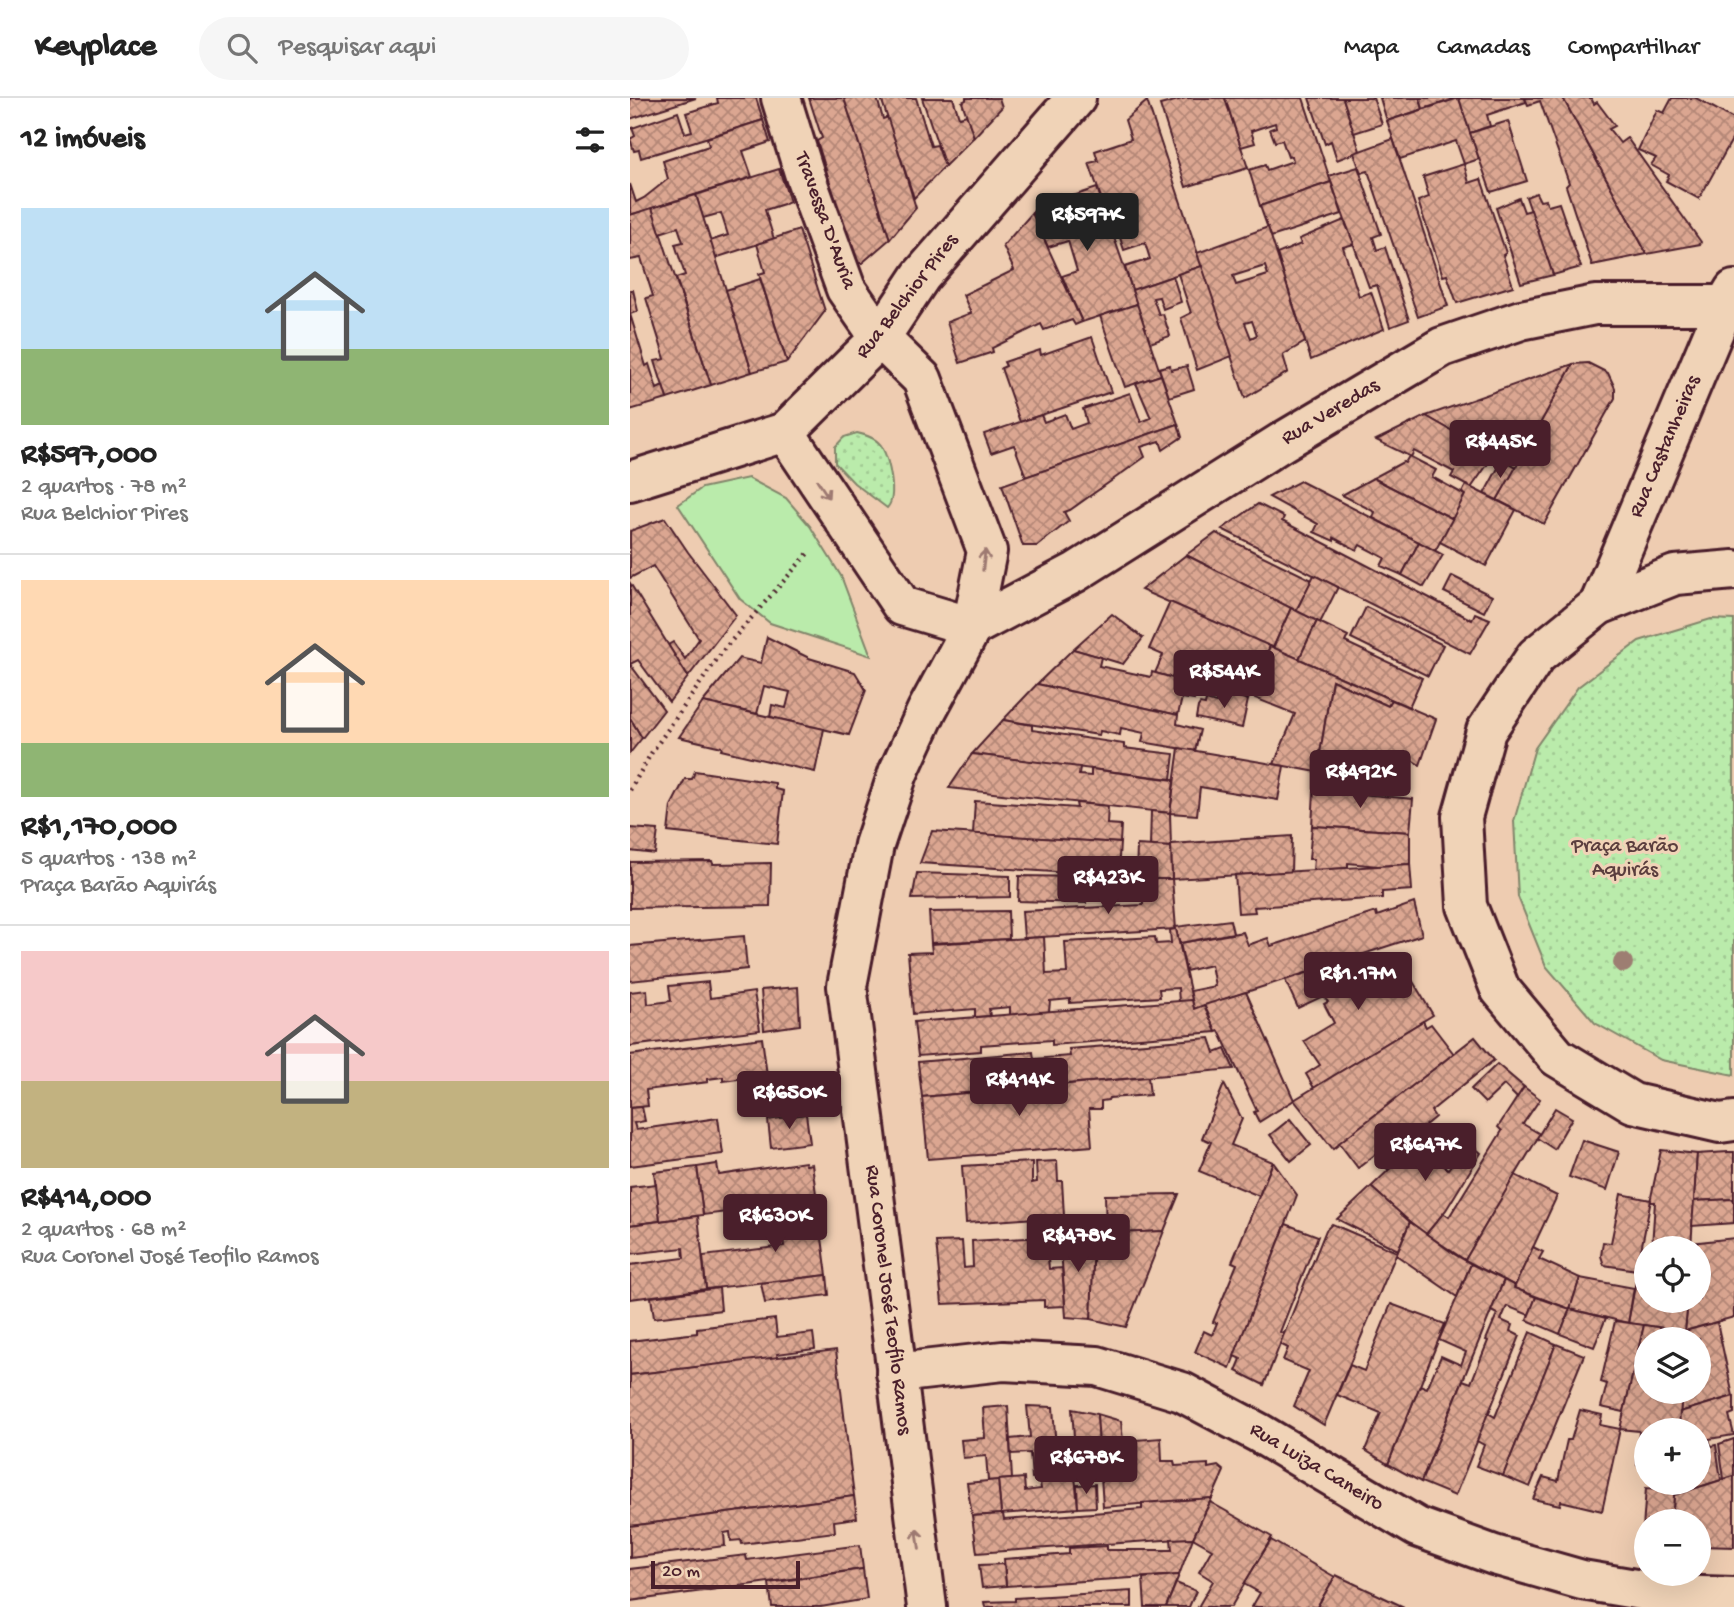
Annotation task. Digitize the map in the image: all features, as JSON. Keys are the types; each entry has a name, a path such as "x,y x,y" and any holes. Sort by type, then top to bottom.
{"street":[{"name":"Travessa D'Auria","path":"780,98 845,289 880,338 922,379 987,551 972,627"},
{"name":"Rua Belchior Pires","path":"630,481 785,432 880,338 921,276 1076,98"},
{"name":"Rua Castanheiras","path":"1599,605 1730,298"},
{"name":"Rua Veredas","path":"972,627 1076,572 1282,442 1442,347 1521,320 1595,304 1730,298"},
{"path":"785,432 902,606 972,627"},
{"path":"1734,570 1675,575 1599,605 1536,656 1486,730 1462,817 1467,906 1500,989 1557,1057 1633,1103 1720,1123 1734,1121"},
{"name":"Rua Coronel José Teofilo Ramos","path":"927,1607 847,986 874,845 898,773 927,710 972,627"},
{"name":"Rua Luiza Caneiro","path":"895,1373 1003,1361 1097,1366 1182,1392 1259,1433 1417,1527 1494,1555 1582,1580 1671,1595 1734,1597"}],"path":[{"path":"630,790 652,752 725,648 841,516"}],"green space":[{"path":"857,433 874,439 885,453 892,487 887,508 854,483 835,463 835,447 844,437"},
{"path":"748,478 786,498 810,526 841,576 871,656 770,623 740,599 678,505 702,488"},
{"name":"Praça Barão Aquirás","path":"1711,619 1734,620 1734,1075 1661,1060 1595,1023 1546,966 1518,897 1514,821 1535,748 1578,687 1639,641"}],"building":[{"path":"630,98 696,98 630,119"},
{"path":"717,98 756,98 763,120 641,158 639,150 634,151 630,139 635,136 632,128 678,112 685,133 692,131 686,113 718,103"},
{"path":"809,98 844,98 890,239 862,263 857,263 854,259 817,141 822,138"},
{"path":"844,98 877,98 883,119 888,117 916,208 890,239"},
{"path":"881,98 916,98 931,146 937,145 945,166 914,198"},
{"path":"922,98 953,98 959,117 967,115 974,137 945,166"},
{"path":"966,98 999,98 1002,107 974,137 962,102"},
{"path":"1186,98 1225,98 1248,168 1186,187 1160,105"},
{"path":"1225,98 1303,98 1331,182 1260,206 1249,170 1265,165 1267,170 1293,161 1292,156 1288,157 1282,140 1275,142 1270,129 1276,127 1275,123 1251,131 1255,143 1241,147"},
{"path":"1309,98 1343,98 1360,151 1337,160 1331,141 1325,144"},
{"path":"1343,98 1373,98 1382,124 1354,133"},
{"path":"1380,98 1420,98 1423,109 1387,121"},
{"path":"1420,98 1458,98 1423,109"},
{"path":"1459,98 1479,159 1464,164 1456,141 1400,159 1387,121"},
{"path":"1459,98 1525,98 1526,102 1487,115 1490,126 1470,133"},
{"path":"1525,98 1563,98 1647,254 1592,265 1566,186 1569,183 1540,101 1528,105"},
{"path":"1563,98 1591,98 1594,104 1597,102 1615,126 1609,129 1620,143 1627,138 1700,244 1647,254"},
{"path":"1672,98 1696,98 1734,119 1734,136 1699,199 1666,181 1669,175 1651,165 1656,158 1638,150 1657,110 1664,113"},
{"path":"1147,101 1202,266 1132,290 1125,267 1150,259 1145,243 1124,250 1109,204 1104,206 1089,163 1098,161 1095,151 1131,139 1125,120"},
{"path":"763,120 770,142 743,151 752,177 630,215 630,184 636,202 668,179 663,161 709,146 707,138"},
{"path":"1508,121 1527,181 1491,192 1470,133"},
{"path":"1393,139 1448,306 1418,317 1368,171 1361,173 1354,153"},
{"path":"1464,164 1469,183 1481,179 1506,253 1503,255 1513,286 1457,303 1447,275 1443,276 1418,201 1429,197 1423,177"},
{"path":"1358,167 1381,234 1373,237 1377,250 1385,247 1409,320 1390,327 1377,285 1369,287 1329,176"},
{"path":"779,169 790,202 765,210 774,239 715,258 710,241 728,235 721,213 703,218 696,195"},
{"path":"1331,182 1342,214 1271,237 1260,206"},
{"path":"1097,188 1137,304 1082,322 1062,276 1077,271 1068,241 1048,247 1032,213 1042,202 1059,194 1061,200"},
{"path":"1536,193 1540,201 1546,200 1548,206 1559,203 1581,267 1553,275 1526,197"},
{"path":"696,195 752,372 711,385 676,278 685,275 675,244 683,242 678,227 660,233 652,208"},
{"path":"1519,198 1524,212 1531,210 1553,275 1521,283 1496,208"},
{"path":"652,208 711,385 667,399 655,361 665,359 646,298 653,296 641,258 630,260 630,215"},
{"path":"1032,213 1082,322 1075,325 1072,320 1044,330 1041,324 992,348 993,352 960,363 947,322 971,313 963,295 1014,270 1003,246"},
{"path":"1344,220 1354,244 1343,247 1359,296 1371,292 1384,329 1311,360 1277,254 1301,244 1299,239"},
{"path":"1268,227 1305,342 1283,355 1288,372 1245,398 1197,253","holes":["1265,266 1268,275 1236,285 1233,276","1252,321 1257,335 1251,338 1245,323"]},
{"path":"799,230 825,311 787,362 759,274 765,272 757,244"},
{"path":"1202,266 1232,356 1197,370 1181,318 1191,313 1178,274"},
{"path":"1173,276 1181,302 1163,309 1159,297 1153,298 1159,315 1163,314 1170,336 1150,343 1132,290"},
{"path":"760,279 787,362 752,372 726,290"},
{"path":"630,290 633,290 638,311 630,314"},
{"path":"1137,304 1161,375 1125,387 1100,316"},
{"path":"630,314 646,366 649,364 657,389 663,386 667,399 630,410"},
{"path":"1092,337 1111,392 1020,422 1001,368 1006,366 1004,362 1040,350 1041,355"},
{"path":"1588,363 1608,373 1615,388 1615,398 1544,524 1497,500 1573,364"},
{"path":"1573,364 1516,467 1503,459 1510,448 1501,443 1494,455 1426,416"},
{"path":"1170,365 1171,370 1187,366 1194,389 1169,397 1159,368"},
{"path":"1161,375 1178,424 1026,477 1014,445 991,453 984,434 1041,415 1044,422 1065,414 1071,429 1087,423 1083,409 1130,393 1141,422 1151,418 1136,383"},
{"path":"1426,416 1494,455 1471,488 1451,477 1454,472 1414,451 1411,457 1376,440"},
{"path":"1178,424 1182,437 1163,450 1160,441 1141,447 1145,457 1064,512 1069,521 1037,546 1023,546 1002,485"},
{"path":"1409,456 1436,470 1432,477 1465,495 1453,519 1373,478 1405,463"},
{"path":"1503,459 1516,467 1497,500 1484,494"},
{"path":"1373,478 1453,519 1435,551 1373,518 1375,512 1342,495"},
{"path":"1300,481 1419,542 1402,575 1381,566 1385,558 1360,545 1357,550 1334,538 1334,541 1314,532 1318,524 1269,497"},
{"path":"1466,485 1516,510 1486,566 1440,542 1465,495 1462,493"},
{"path":"1258,504 1284,517 1282,521 1472,620 1475,613 1490,619 1470,654 1222,529"},
{"path":"665,518 736,615 688,677 668,645 673,642 685,659 699,639 653,566 630,578 630,531"},
{"path":"1216,533 1312,580 1296,611 1186,555"},
{"path":"1419,542 1443,555 1424,587 1402,575"},
{"path":"1186,555 1291,608 1273,648 1141,590"},
{"path":"1314,575 1338,587 1320,623 1296,611"},
{"path":"1452,576 1492,596 1484,612 1444,592"},
{"path":"630,583 688,677 669,702 638,660 630,664"},
{"path":"1170,602 1270,646 1248,700 1230,694 1241,668 1234,665 1227,679 1201,666 1199,671 1184,665 1177,679 1155,673 1163,655 1149,649"},
{"path":"1366,607 1443,645 1428,676 1351,638"},
{"path":"1291,608 1317,621 1299,659 1273,648"},
{"path":"1112,614 1143,638 1123,664 1073,649"},
{"path":"1317,621 1348,636 1345,642 1422,678 1409,707 1299,659"},
{"path":"767,637 809,658 855,672 866,690 849,735 770,717 772,705 786,708 790,692 764,686 757,714 703,702 739,658 761,663"},
{"path":"1270,646 1392,700 1388,706 1332,680 1317,772 1274,764 1295,714 1250,696"},
{"path":"1073,649 1101,657 1099,666 1151,677 1152,672 1197,685 1194,700 1182,698 1178,715 1037,684"},
{"path":"630,664 664,710 642,738 630,718"},
{"path":"1332,680 1388,706 1392,700 1436,719 1420,765 1408,758 1408,762 1391,759 1386,784 1317,772"},
{"path":"1037,684 1178,715 1177,724 1200,730 1195,751 1142,742 1144,733 1121,728 1120,735 1100,731 1099,735 1003,720"},
{"path":"1219,691 1248,700 1242,728 1196,718 1200,704 1205,705 1206,700 1216,703"},
{"path":"703,702 824,729 815,772 721,750 722,747 679,737"},
{"path":"630,718 642,738 630,753"},
{"path":"1003,720 1032,725 1032,730 1124,744 1124,748 1174,754 1171,779 972,754"},
{"path":"1179,748 1284,766 1278,800 1200,787 1197,815 1170,813"},
{"path":"972,754 1080,767 1079,775 1091,776 1091,769 1174,780 1170,813 949,788"},
{"path":"695,771 775,783 775,789 783,791 777,844 668,832 671,806 685,779 692,779"},
{"path":"1317,781 1351,787 1351,793 1413,799 1410,832 1312,826"},
{"path":"975,801 1077,808 1076,803 1108,806 1107,824 1121,825 1120,843 973,834"},
{"path":"1151,811 1170,813 1171,847 1150,846"},
{"path":"1312,826 1410,832 1410,864 1378,866 1348,863 1348,868 1313,870 1314,859 1309,859"},
{"path":"630,828 658,830 655,854 630,851"},
{"path":"932,831 1120,843 1118,872 1100,870 1099,875 920,863"},
{"path":"1292,836 1291,872 1172,879 1171,844"},
{"path":"1137,845 1171,847 1172,879 1136,879"},
{"path":"712,861 713,864 771,863 770,906 630,908 630,862"},
{"path":"1410,864 1412,890 1382,892 1382,898 1254,907 1255,912 1238,913 1235,875"},
{"path":"917,873 1010,876 1010,897 912,899"},
{"path":"1019,876 1087,877 1086,903 1018,901"},
{"path":"1142,879 1172,879 1176,929 1024,938 1022,911 1143,905"},
{"path":"1414,903 1422,935 1194,1009 1190,991 1215,986 1211,965 1186,971 1180,943 1243,932 1248,945 1268,938 1271,946 1376,912 1377,916"},
{"path":"1008,911 1009,939 931,943 929,912"},
{"path":"1230,920 1233,933 1180,943 1175,927"},
{"path":"1176,929 1192,1000 1179,1002 1178,988 1159,989 1160,997 1070,1003 1070,999 1050,1001 1049,1012 1010,1015 1010,1007 989,1009 990,1016 975,1017 975,1009 913,1014 908,953 932,952 931,944 1044,937 1046,974 1067,973 1065,942 1155,937 1156,944 1171,943 1170,930"},
{"path":"744,936 747,969 630,981 630,946"},
{"path":"1360,956 1367,977 1399,958 1433,1015 1314,1088 1306,1074 1320,1065 1304,1041 1334,1023 1324,1004 1328,1002 1323,996 1298,1008 1285,980"},
{"path":"708,982 710,998 754,992 760,1030 630,1046 630,992 647,990 648,1004 671,1001 669,986"},
{"path":"798,987 800,1025 764,1030 761,990"},
{"path":"1246,992 1294,1100 1259,1122 1254,1112 1257,1111 1204,1005"},
{"path":"1192,1000 1194,1009 1204,1005 1216,1032 1052,1045 1052,1040 981,1045 981,1051 918,1056 914,1022"},
{"path":"1423,1021 1426,1027 1431,1024 1454,1054 1333,1149 1294,1100"},
{"path":"1475,1037 1494,1060 1431,1111 1435,1117 1417,1132 1422,1138 1389,1171 1376,1154 1358,1168 1339,1143"},
{"path":"762,1038 767,1075 723,1081 723,1077 708,1079 708,1082 646,1090 648,1106 630,1108 630,1055"},
{"path":"1210,1038 1215,1053 1225,1049 1234,1069 922,1097 918,1062 1033,1052 1034,1059 1070,1056 1069,1049"},
{"path":"1497,1064 1524,1087 1517,1098 1504,1085 1485,1103 1471,1089"},
{"path":"1148,1077 1150,1095 1109,1098 1101,1101 1101,1109 1089,1109 1092,1146 928,1159 922,1097"},
{"path":"1224,1084 1242,1119 1231,1145 1273,1162 1259,1196 1199,1171 1211,1142 1202,1138"},
{"path":"1524,1087 1540,1099 1523,1124 1540,1134 1465,1260 1426,1234 1443,1213 1449,1217 1502,1131 1498,1127"},
{"path":"642,1107 645,1121 634,1123 636,1130 718,1118 723,1154 630,1166 630,1108"},
{"path":"1555,1108 1572,1118 1554,1149 1537,1138"},
{"path":"806,1114 810,1143 771,1148 768,1120"},
{"path":"1290,1119 1311,1145 1291,1161 1270,1135"},
{"path":"1423,1137 1441,1152 1436,1160 1448,1169 1468,1142 1481,1153 1446,1210 1426,1234 1371,1187"},
{"path":"1582,1140 1619,1152 1607,1190 1569,1177"},
{"path":"1661,1150 1697,1154 1692,1236 1653,1236 1655,1202 1650,1202"},
{"path":"1734,1152 1734,1199 1694,1201 1697,1154"},
{"path":"1057,1161 1058,1181 1062,1181 1064,1216 966,1223 962,1166 1032,1162 1032,1183 1037,1182 1036,1162"},
{"path":"805,1162 806,1165 812,1164 817,1201 703,1215 697,1167 717,1164 719,1175"},
{"path":"1273,1162 1297,1195 1230,1368 1195,1352 1204,1331 1212,1335 1217,1323 1213,1322 1237,1264 1232,1262"},
{"path":"697,1167 703,1215 660,1221 654,1172"},
{"path":"1515,1175 1557,1196 1515,1286 1465,1260"},
{"path":"656,1184 660,1221 630,1225 630,1187"},
{"path":"1371,1187 1410,1222 1398,1250 1337,1219"},
{"path":"1179,1194 1164,1231 1106,1234 1105,1195"},
{"path":"1621,1194 1651,1200 1644,1236 1634,1236 1634,1270 1604,1265 1601,1256 1603,1242 1611,1243"},
{"path":"1734,1199 1734,1223 1692,1226 1694,1201"},
{"path":"817,1201 827,1275 706,1289 703,1256 784,1246 779,1205"},
{"path":"698,1216 706,1289 630,1299 630,1265 684,1258 683,1248 630,1254 630,1225"},
{"path":"1410,1222 1471,1264 1457,1297 1396,1255"},
{"path":"1286,1224 1318,1236 1280,1332 1284,1334 1264,1385 1236,1371 1241,1359 1234,1356"},
{"path":"1332,1224 1397,1252 1324,1425 1294,1406 1309,1371 1283,1360 1288,1348 1280,1344 1326,1230"},
{"path":"1164,1231 1126,1327 1091,1319 1094,1234"},
{"path":"1094,1234 1091,1319 1066,1317 1060,1236"},
{"path":"1046,1237 1049,1269 1062,1268 1065,1306 1044,1307 1044,1300 942,1304 936,1242 962,1241 964,1268 973,1267 972,1241"},
{"path":"1734,1238 1734,1317 1699,1327 1685,1327 1687,1313 1711,1313 1711,1241"},
{"path":"1533,1247 1543,1252 1539,1259 1580,1278 1570,1309 1514,1288"},
{"path":"1471,1264 1504,1280 1421,1482 1388,1464 1420,1385 1427,1388 1441,1356 1461,1365 1466,1352 1439,1340"},
{"path":"827,1275 829,1295 765,1303 761,1283"},
{"path":"1580,1278 1634,1288 1628,1323 1570,1309"},
{"path":"1504,1280 1515,1286 1514,1288 1536,1297 1529,1315 1507,1306 1501,1320 1512,1325 1510,1331 1520,1336 1455,1496 1421,1482 1463,1380 1471,1383 1497,1314 1491,1311"},
{"path":"719,1288 721,1310 654,1318 651,1297"},
{"path":"1634,1291 1634,1313 1687,1313 1685,1327 1628,1323"},
{"path":"1536,1297 1570,1309 1560,1334 1527,1320"},
{"path":"1391,1304 1445,1324 1388,1464 1365,1450 1381,1413 1337,1395 1350,1365 1364,1371"},
{"path":"1570,1309 1606,1318 1594,1347 1560,1334"},
{"path":"775,1319 777,1337 813,1333 815,1349 777,1354 778,1358 630,1375 630,1341 697,1333 697,1328"},
{"path":"1615,1321 1644,1325 1634,1327 1634,1368 1624,1412 1601,1407 1607,1384 1601,1382"},
{"path":"1717,1322 1733,1396 1711,1403 1711,1327 1699,1327"},
{"path":"1530,1332 1556,1344 1503,1476 1476,1466 1484,1445 1477,1441 1488,1413 1495,1417"},
{"path":"1556,1344 1584,1355 1530,1487 1503,1476"},
{"path":"836,1350 854,1496 630,1526 630,1375"},
{"path":"1634,1368 1634,1404 1681,1404 1680,1418 1634,1418 1634,1430 1620,1429"},
{"path":"1734,1396 1734,1413 1729,1415 1734,1435 1711,1439 1711,1418 1680,1418 1680,1412"},
{"path":"1681,1404 1706,1404 1680,1412"},
{"path":"1008,1406 1012,1479 988,1481 986,1456 963,1458 961,1440 985,1438 983,1408"},
{"path":"1027,1406 1053,1407 1058,1476 1032,1478 1030,1453 1011,1454 1010,1439 1030,1437"},
{"path":"1072,1409 1097,1414 1101,1472 1075,1475 1075,1454 1056,1455 1055,1438 1074,1437"},
{"path":"1580,1410 1602,1415 1600,1425 1620,1429 1602,1511 1561,1501 1560,1505 1533,1499 1543,1477 1558,1481 1567,1440 1571,1440"},
{"path":"1097,1414 1121,1421 1123,1441 1161,1438 1162,1461 1174,1461 1175,1466 1218,1466 1224,1471 1212,1498 1103,1507"},
{"path":"1734,1439 1734,1476 1724,1479 1719,1444"},
{"path":"1716,1445 1721,1480 1711,1483 1711,1446"},
{"path":"1075,1475 1078,1508 1001,1514 998,1480 1024,1478 1025,1491 1041,1489 1039,1477"},
{"path":"1734,1476 1734,1547 1711,1546 1711,1509 1673,1509 1674,1495 1711,1495 1711,1483"},
{"path":"998,1480 1001,1514 972,1516 967,1483"},
{"path":"1095,1484 1096,1507 1078,1508 1077,1485"},
{"path":"1645,1495 1674,1495 1673,1509 1644,1509"},
{"path":"854,1496 857,1518 834,1521 835,1532 742,1544 741,1540 731,1541 730,1532 724,1533 725,1546 630,1558 630,1526"},
{"path":"1212,1498 1193,1538 977,1553 972,1516 1003,1514 1004,1520 1142,1509 1142,1503"},
{"path":"1210,1502 1272,1537 1231,1607 1198,1607 1213,1581 1199,1572 1212,1549 1193,1538"},
{"path":"1193,1538 1179,1575 1006,1586 1004,1559 1069,1554 1069,1548 1107,1546 1107,1550 1172,1550 1171,1539"},
{"path":"1271,1540 1335,1577 1317,1607 1252,1607 1260,1593 1244,1584"},
{"path":"860,1545 863,1569 630,1601 630,1569 746,1555 747,1560"},
{"path":"1004,1564 1006,1586 982,1588 979,1565"},
{"path":"863,1569 867,1599 821,1607 772,1607 769,1583"},
{"path":"1179,1575 1166,1607 1145,1607 1143,1578"},
{"path":"1336,1575 1404,1607 1317,1607"},
{"path":"1176,1583 1196,1591 1189,1607 1166,1607"},
{"path":"1132,1591 1132,1607 985,1607 984,1602 1015,1601 1015,1598"}]}
